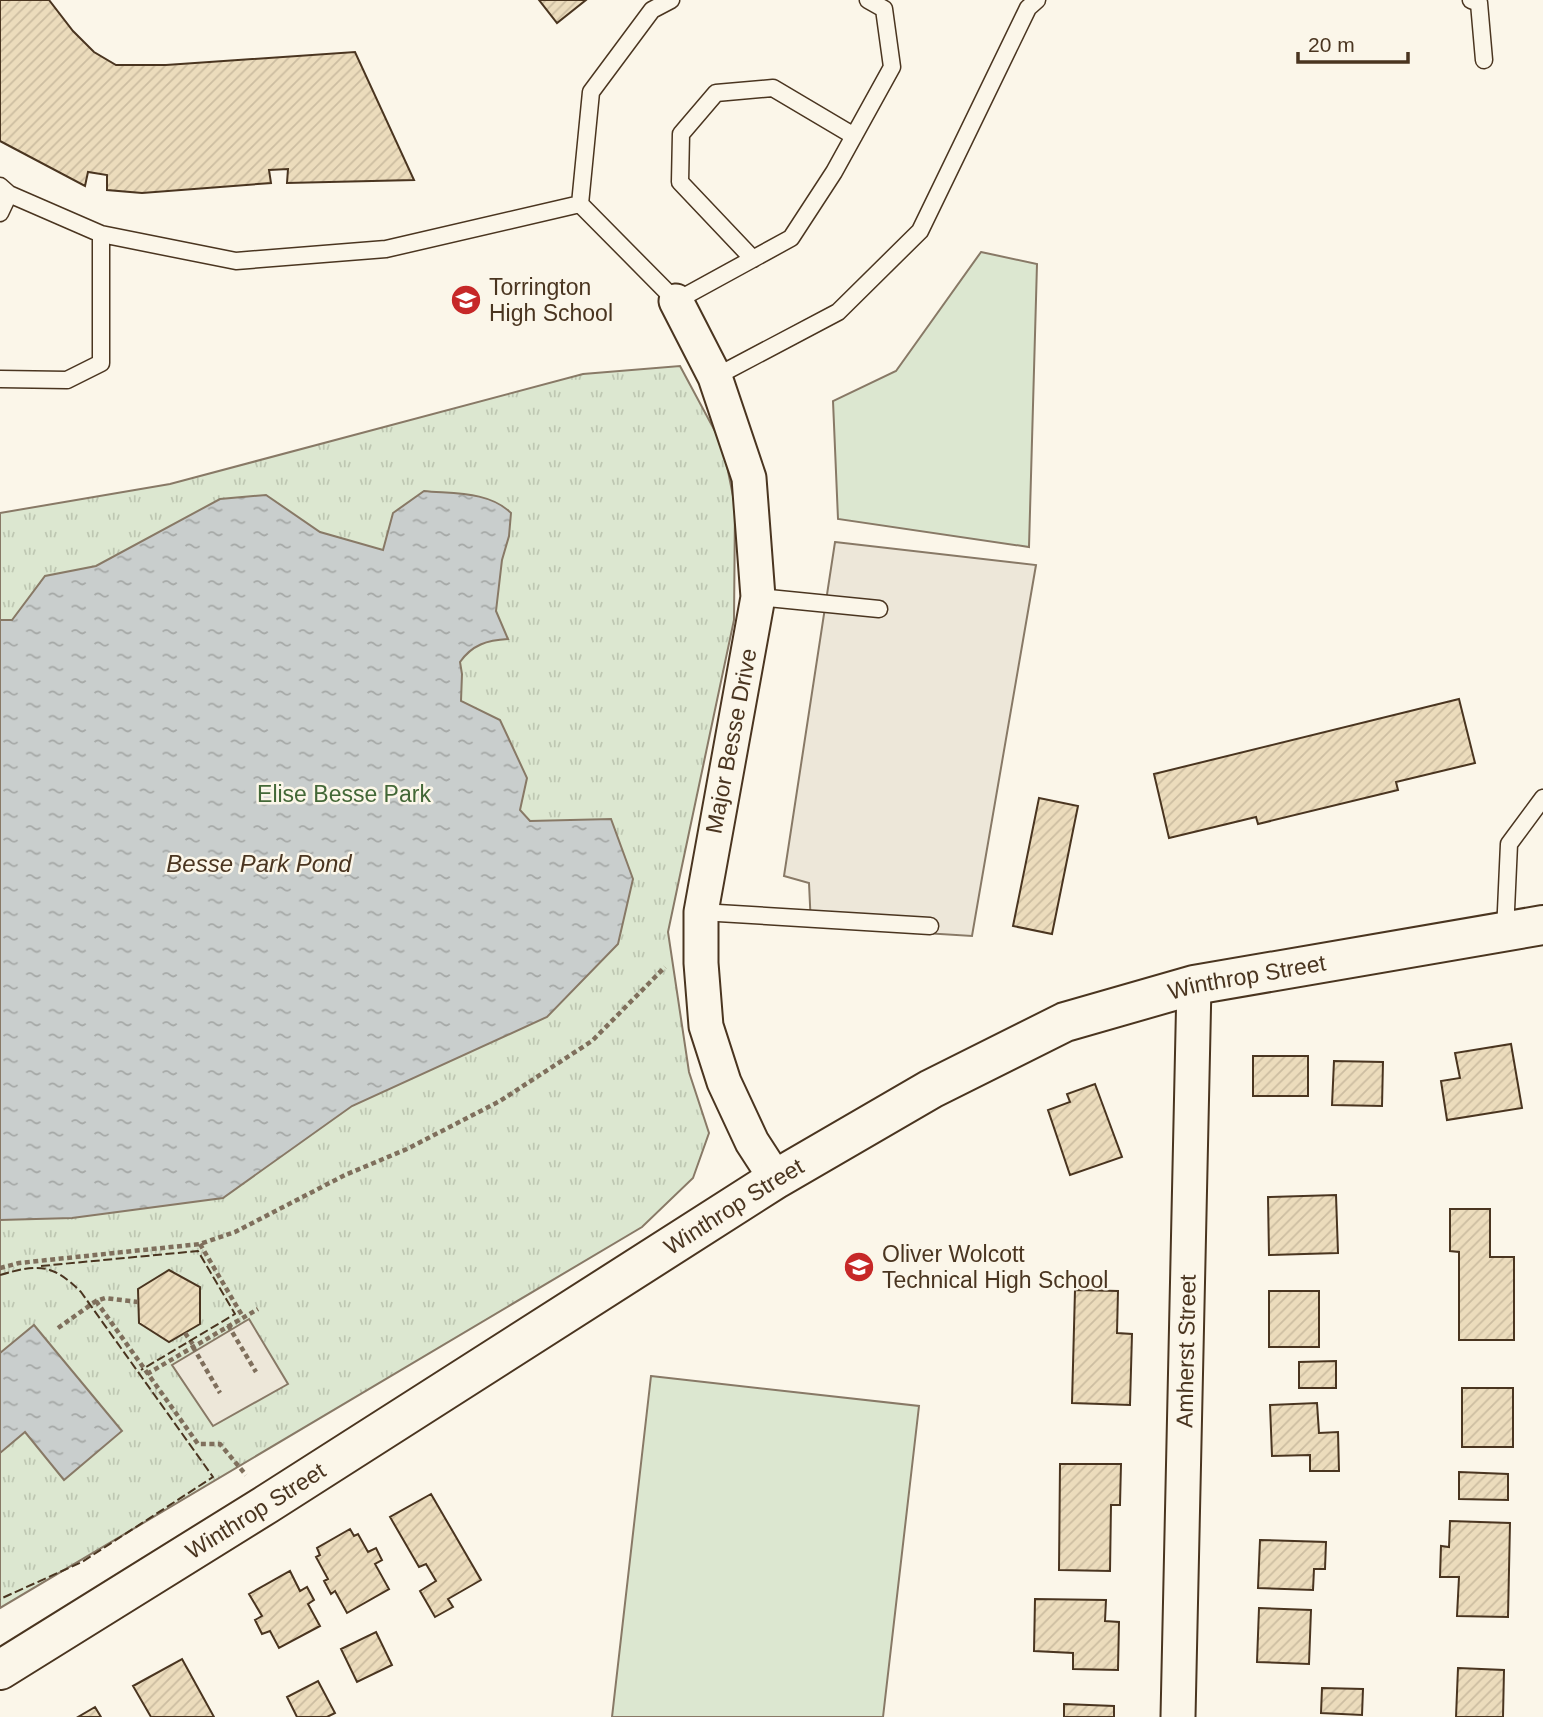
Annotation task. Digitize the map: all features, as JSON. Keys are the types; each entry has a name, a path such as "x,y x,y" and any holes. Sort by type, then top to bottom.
{"street":[{"name":"Major Besse Drive","path":"676,300 715,377 749,478 758,597 701,912 701,963 706,1026 724,1082 752,1142 776,1180"},
{"name":"Winthrop Street","path":"0,1670 267,1504 776,1180 931,1089 1065,1022 1194,985 1543,925"},
{"name":"Amherst Street","path":"1178,1717 1194,985"}],"lane":[{"path":"580,204 591,92 653,10 671,0"},
{"path":"580,204 676,300 791,238 834,172 892,67 884,9 868,0"},
{"path":"715,377 838,312 920,231 1028,8 1037,0"},
{"path":"1471,0 1479,3 1484,60"},
{"path":"753,259 680,182 681,134 716,93 773,88 854,136"},
{"path":"0,213 4,190 101,234 236,261 386,249 580,204"},
{"path":"0,379 66,380 101,363 101,234"},
{"path":"758,597 879,609"},
{"path":"1505,932 1509,844 1543,797"},
{"path":"701,912 930,926"}],"path":[{"path":"0,1268 19,1263 200,1244 235,1232 345,1175 407,1149 500,1101 592,1041 673,959 701,963"},
{"path":"200,1244 243,1317"},
{"path":"58,1328 96,1301 105,1298 138,1302"},
{"path":"96,1301 198,1444 220,1444 233,1457 267,1504"},
{"path":"147,1374 258,1309"},
{"path":"228,1325 256,1373"},
{"path":"185,1333 220,1393"}],"green space":[{"path":"981,252 1037,264 1029,547 838,519 833,401 896,371"},
{"name":"Elise Besse Park","path":"680,366 723,446 735,506 734,620 668,932 689,1072 709,1133 693,1178 642,1227 0,1608 0,513 170,484 583,374"},
{"path":"651,1376 919,1406 883,1717 612,1717"}],"shaded area":[{"path":"835,542 1036,565 972,936 811,926 809,883 784,876"},
{"path":"249,1319 288,1384 213,1426 172,1365"}],"water":[{"name":"Besse Park Pond","path":"424,491 481,497 511,513 496,611 508,639 481,644 460,662 461,701 500,720 527,778 520,810 530,821 611,819 633,879 618,944 547,1017 352,1106 223,1198 72,1218 0,1220 0,620 12,620 45,576 96,566 220,499 266,495 320,532 383,550 393,513"},
{"path":"34,1325 122,1431 64,1480 25,1432 0,1453 0,1353"}],"building":[{"path":"0,0 49,0 73,31 94,52 116,65 166,65 355,52 414,180 287,183 288,169 269,170 271,183 142,193 107,190 107,175 88,172 85,186 0,141"},
{"path":"539,0 586,0 557,23"},
{"path":"1459,699 1475,763 1396,782 1398,790 1258,824 1256,817 1169,838 1154,774"},
{"path":"1039,798 1078,806 1052,934 1013,926"},
{"path":"1511,1044 1522,1108 1447,1120 1441,1081 1460,1078 1455,1053"},
{"path":"1253,1056 1308,1056 1308,1096 1253,1096"},
{"path":"1334,1061 1383,1062 1382,1106 1332,1105"},
{"path":"1095,1084 1122,1157 1070,1175 1048,1110 1070,1102 1067,1094"},
{"path":"1336,1195 1338,1253 1269,1255 1268,1197"},
{"path":"1450,1209 1490,1209 1490,1257 1514,1257 1514,1340 1459,1340 1459,1252 1450,1251"},
{"path":"169,1270 200,1287 200,1324 169,1342 139,1323 138,1289"},
{"path":"1075,1290 1118,1291 1117,1333 1132,1334 1130,1405 1072,1403"},
{"path":"1269,1291 1319,1291 1319,1347 1269,1347"},
{"path":"1336,1361 1336,1388 1299,1388 1299,1362"},
{"path":"1462,1388 1513,1388 1513,1447 1462,1447"},
{"path":"1317,1403 1319,1433 1338,1432 1339,1471 1310,1471 1310,1455 1272,1456 1270,1405"},
{"path":"1060,1464 1121,1464 1120,1505 1111,1505 1110,1571 1059,1570"},
{"path":"1459,1472 1508,1474 1508,1500 1459,1499"},
{"path":"431,1494 481,1580 448,1599 453,1607 435,1617 420,1591 436,1581 426,1564 419,1567 390,1517"},
{"path":"1450,1521 1510,1523 1508,1617 1457,1616 1459,1577 1440,1577 1441,1546 1449,1547"},
{"path":"350,1529 354,1536 358,1534 368,1552 376,1548 382,1560 375,1564 389,1589 347,1613 335,1591 331,1594 324,1581 328,1579 316,1557 320,1555 317,1548"},
{"path":"1260,1540 1326,1542 1325,1569 1314,1569 1313,1590 1258,1588"},
{"path":"290,1571 300,1591 307,1587 314,1600 308,1604 320,1626 279,1648 270,1631 262,1634 255,1620 262,1616 249,1594"},
{"path":"1035,1599 1106,1600 1105,1621 1119,1622 1118,1670 1073,1669 1073,1653 1034,1651"},
{"path":"1259,1608 1311,1610 1309,1664 1257,1662"},
{"path":"376,1632 392,1665 357,1682 341,1649"},
{"path":"182,1659 214,1717 151,1717 133,1686"},
{"path":"1458,1668 1504,1670 1503,1717 1456,1717"},
{"path":"318,1681 335,1713 327,1717 297,1717 287,1697"},
{"path":"1322,1688 1363,1689 1362,1715 1321,1713"},
{"path":"1064,1704 1114,1706 1114,1717 1064,1717"},
{"path":"95,1707 101,1717 78,1717"}],"fence":[{"path":"41,1266 198,1251 235,1314 141,1370"},
{"path":"0,1275 44,1268 71,1282 81,1292 213,1477 82,1562 0,1599"}],"place":[{"name":"Torrington High School","path":"466,300"},
{"name":"Oliver Wolcott Technical High School","path":"859,1267"}]}
